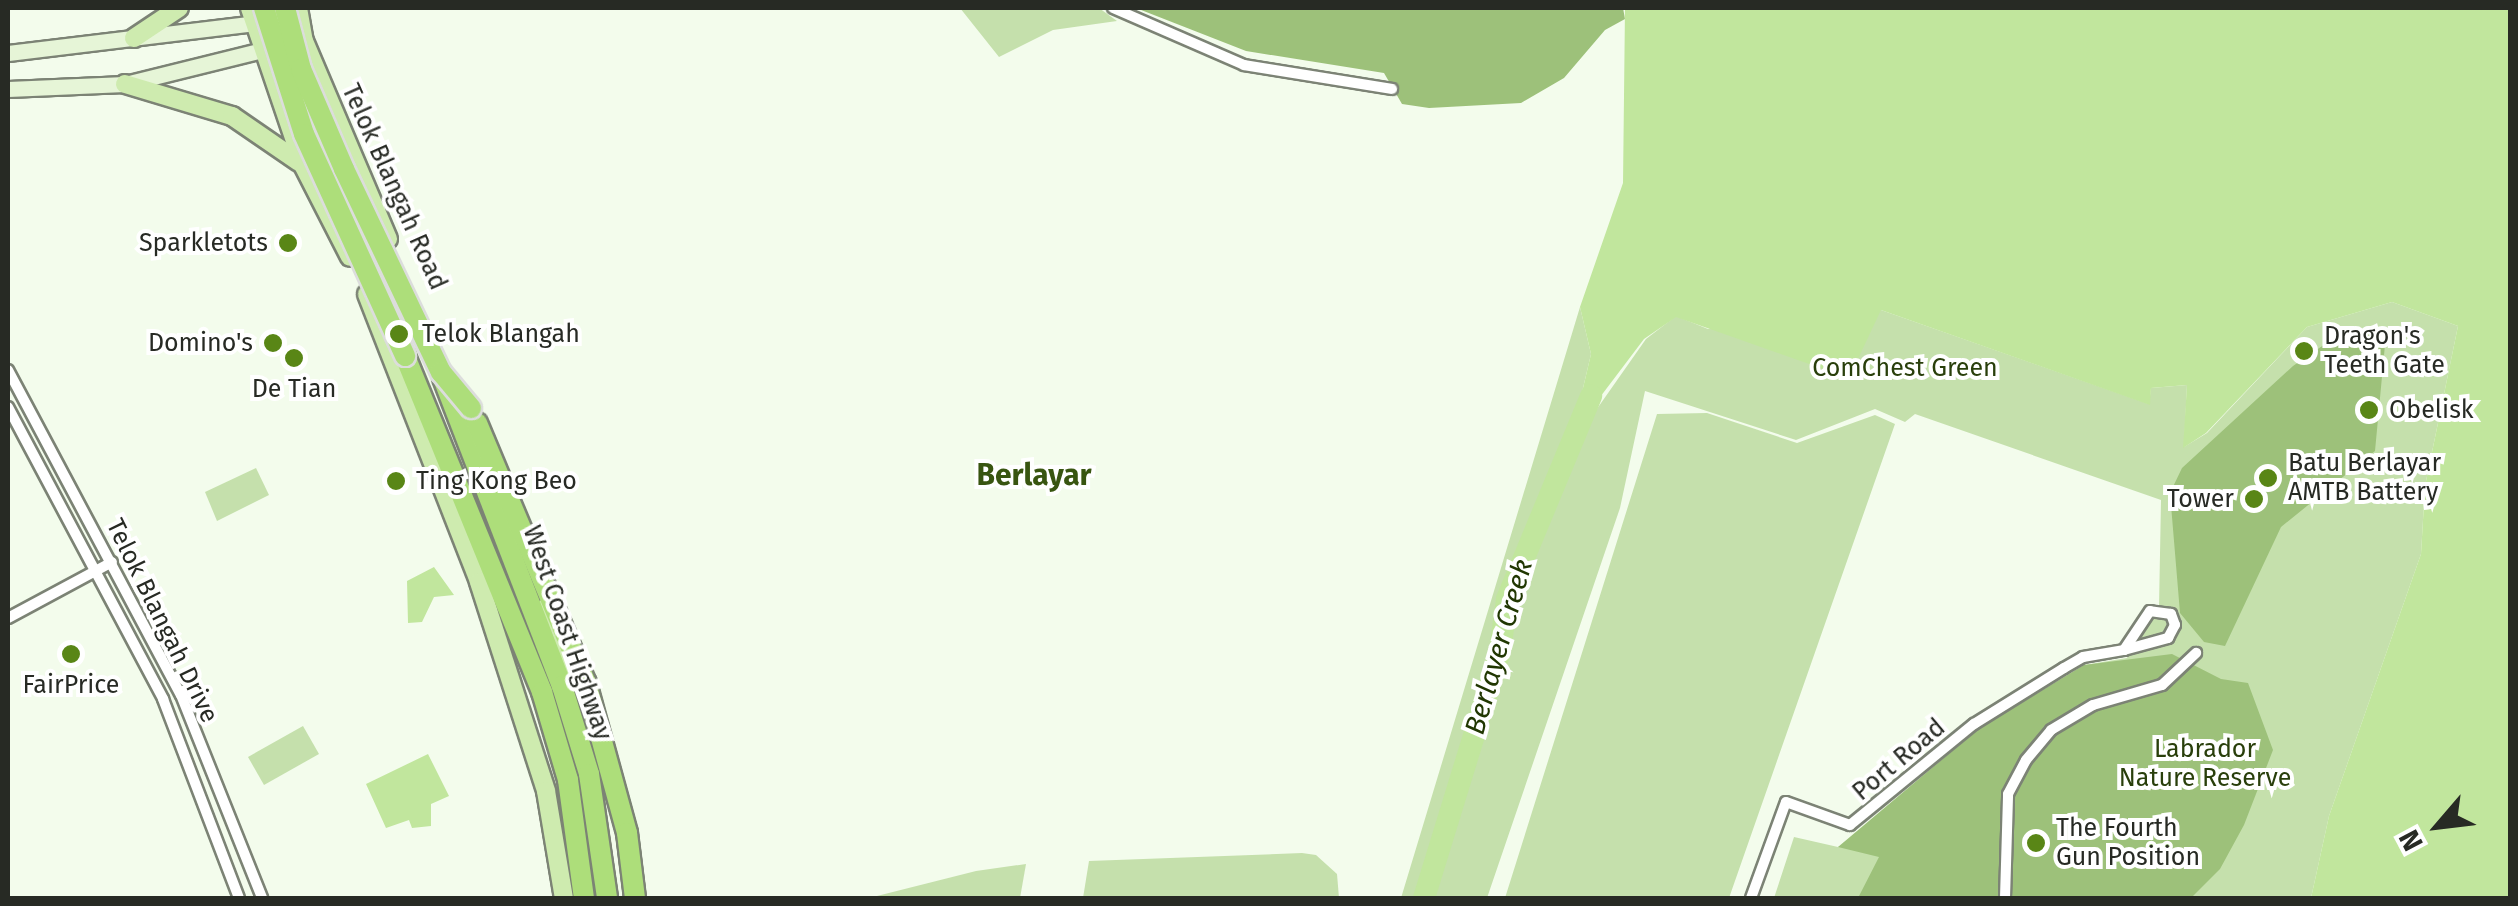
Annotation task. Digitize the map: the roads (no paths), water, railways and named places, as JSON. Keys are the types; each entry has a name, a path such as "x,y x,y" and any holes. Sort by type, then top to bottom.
{"highway":[{"name":"West Coast Highway","path":"294,12 309,90 441,372 562,686 589,774 610,898"},
{"name":"West Coast Highway","path":"256,13 304,134 463,485 542,692 568,780 584,898"},
{"path":"441,372 471,408 586,683 627,834 635,898"}],"main road":[{"path":"134,38 179,8"},
{"path":"8,53 134,38 256,13 294,12"},
{"name":"Telok Blangah Road","path":"294,12 390,244 471,418 551,626 596,776 610,898"},
{"path":"256,13 262,50 303,165 356,270 479,582 546,791 564,898"},
{"path":"8,89 126,84 304,41"},
{"path":"126,84 232,116 303,165"},
{"path":"356,270 366,248 390,244"}],"street":[{"path":"1113,8 1244,65 1392,88"},
{"name":"Telok Blangah Drive","path":"8,370 182,694 262,898"},
{"name":"Telok Blangah Drive","path":"8,407 163,699 239,898"},
{"path":"8,618 112,562"},
{"path":"2124,650 2142,624 2152,610 2171,614 2174,630 2159,642 2147,636 2142,624"},
{"name":"Port Road","path":"1751,898 1786,802 1850,825 2002,706 2082,658 2159,642"},
{"path":"2006,898 2008,794 2026,760 2051,730 2093,705 2162,685 2196,653"}],"waterway":[{"name":"Berlayer Creek","path":"1424,898 1500,651 1507,599 1591,396"}],"place":[{"name":"Sparkletots","path":"288,243"},
{"name":"Telok Blangah","path":"399,334"},
{"name":"Domino's","path":"273,343"},
{"name":"Dragon's Teeth Gate","path":"2304,351"},
{"name":"De Tian","path":"294,358"},
{"name":"Obelisk","path":"2369,410"},
{"name":"Batu Berlayar AMTB Battery","path":"2268,478"},
{"name":"Ting Kong Beo","path":"396,481"},
{"name":"Tower","path":"2254,499"},
{"name":"FairPrice","path":"71,654"},
{"name":"The Fourth Gun Position","path":"2036,843"}],"district":[{"name":"Berlayar","path":"1034,475"}],"park label":[{"name":"ComChest Green","path":"1905,368"},
{"name":"Labrador Nature Reserve","path":"2205,764"}]}
